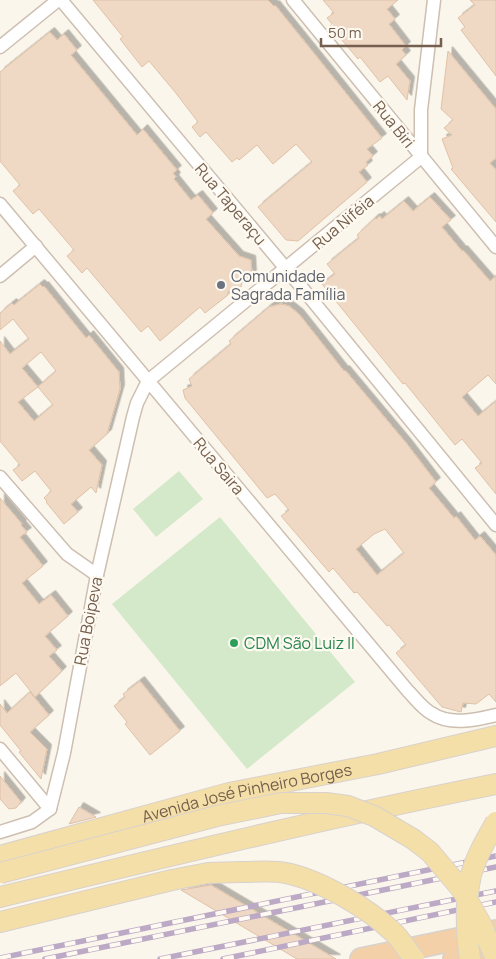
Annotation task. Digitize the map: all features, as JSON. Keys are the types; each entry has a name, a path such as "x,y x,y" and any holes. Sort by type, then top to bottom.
{"highway":[{"path":"361,959 496,930"},
{"path":"454,959 496,950"}],"main road":[{"name":"Avenida José Pinheiro Borges","path":"0,856 229,793 378,764 496,736"},
{"path":"0,896 188,851 496,784"},
{"path":"0,873 217,816 272,805 303,802 348,806 374,816 413,839 430,852 462,890 481,924 496,959"},
{"path":"470,959 466,937 466,917 471,874 484,842 496,822"},
{"path":"0,922 208,873 285,873 312,880 343,896 369,913 393,932 414,959"}],"street":[{"path":"0,48 59,0"},
{"name":"Rua Taperaçu","path":"59,0 286,269 496,525"},
{"name":"Rua Biri","path":"293,0 496,247"},
{"path":"421,157 421,110 434,0"},
{"name":"Rua Niféia","path":"148,382 421,157"},
{"name":"Rua Saira","path":"0,204 408,691 431,713 446,719 469,721 496,715"},
{"path":"0,276 36,246"},
{"name":"Rua Boipeva","path":"50,809 64,753 97,575 133,418 137,403 148,382"},
{"path":"0,477 67,554 97,575"},
{"path":"0,749 50,809 32,822 0,832"}],"green space":[{"path":"179,471 203,499 156,537 133,509"},
{"name":"CDM São Luiz II","path":"220,517 355,682 247,769 112,604"}],"building":[{"path":"93,0 268,0 275,5 382,138 367,149 373,156 366,162 368,165 359,172 367,182 298,241 286,240 258,207 312,162 296,144 273,164 257,145 239,160 237,158 232,162 206,132 200,137 192,127 198,122 175,92 149,61 142,67 120,39 123,37"},
{"path":"323,0 398,0 387,9 395,19 389,24 406,46 402,50 406,55 396,64 410,81 407,100 388,76 380,82 360,57 358,59 330,26 332,24 327,18 334,13"},
{"path":"470,0 496,0 496,76 461,30 465,27 458,18 475,5"},
{"path":"50,32 57,40 64,34 77,50 71,55 137,135 143,129 177,170 173,173 176,177 174,179 191,200 198,195 213,213 206,219 239,256 251,260 252,275 242,281 241,287 235,286 234,293 228,291 228,295 205,313 200,307 160,341 148,326 141,332 87,268 82,273 67,256 74,250 39,209 33,214 13,191 20,185 0,161 0,72"},
{"path":"448,51 496,109 496,158 490,163 496,170 496,222 451,169 453,168 442,139 452,135 444,128 453,120 441,109"},
{"path":"430,197 451,220 442,227 462,251 490,281 496,276 496,384 488,375 462,397 478,416 496,401 496,494 475,468 482,463 462,439 455,445 322,284 335,274 327,264 359,238 357,235 375,218 380,216 382,219 404,201 413,211"},
{"path":"40,284 44,286 86,338 89,335 119,372 120,389 107,434 89,450 102,465 96,493 91,487 71,504 78,512 64,524 44,498 51,491 35,471 22,481 13,470 20,465 0,441 0,341 10,354 29,339 13,319 0,330 0,313 12,303 14,305","holes":["41,352 56,371 38,387 22,368","38,387 53,405 34,421 18,402"]},
{"path":"281,304 289,306 299,314 344,371 407,444 436,482 429,488 454,518 456,516 475,540 480,536 496,555 496,702 489,694 476,704 463,703 461,712 442,707 396,653 406,645 357,592 354,593 333,568 329,572 281,516 289,510 275,494 267,498 185,398 183,390 192,386 189,379 231,344 229,341 269,307","holes":["385,529 404,553 377,575 356,549 374,534"]},
{"path":"0,498 22,524 27,532 20,537 43,566 22,583 39,604 51,595 68,616 45,636 57,650 49,656 62,671 35,697 16,673 0,686"},
{"path":"140,681 180,731 150,755 125,724 127,722 114,706 125,697 123,694"},
{"path":"30,692 49,715 30,732 47,749 41,779 0,725 0,704 7,713"},
{"path":"0,776 21,802 16,808 9,809 0,799"},
{"path":"79,807 96,817 69,824"},
{"path":"211,885 336,959 297,959 181,890"}],"railway":[{"path":"0,958 496,856"},
{"path":"45,959 496,867"},
{"path":"160,959 496,891"},
{"path":"223,959 496,902"}],"place":[{"name":"Comunidade Sagrada Família","path":"221,285"},
{"name":"CDM São Luiz II","path":"234,643"}]}
